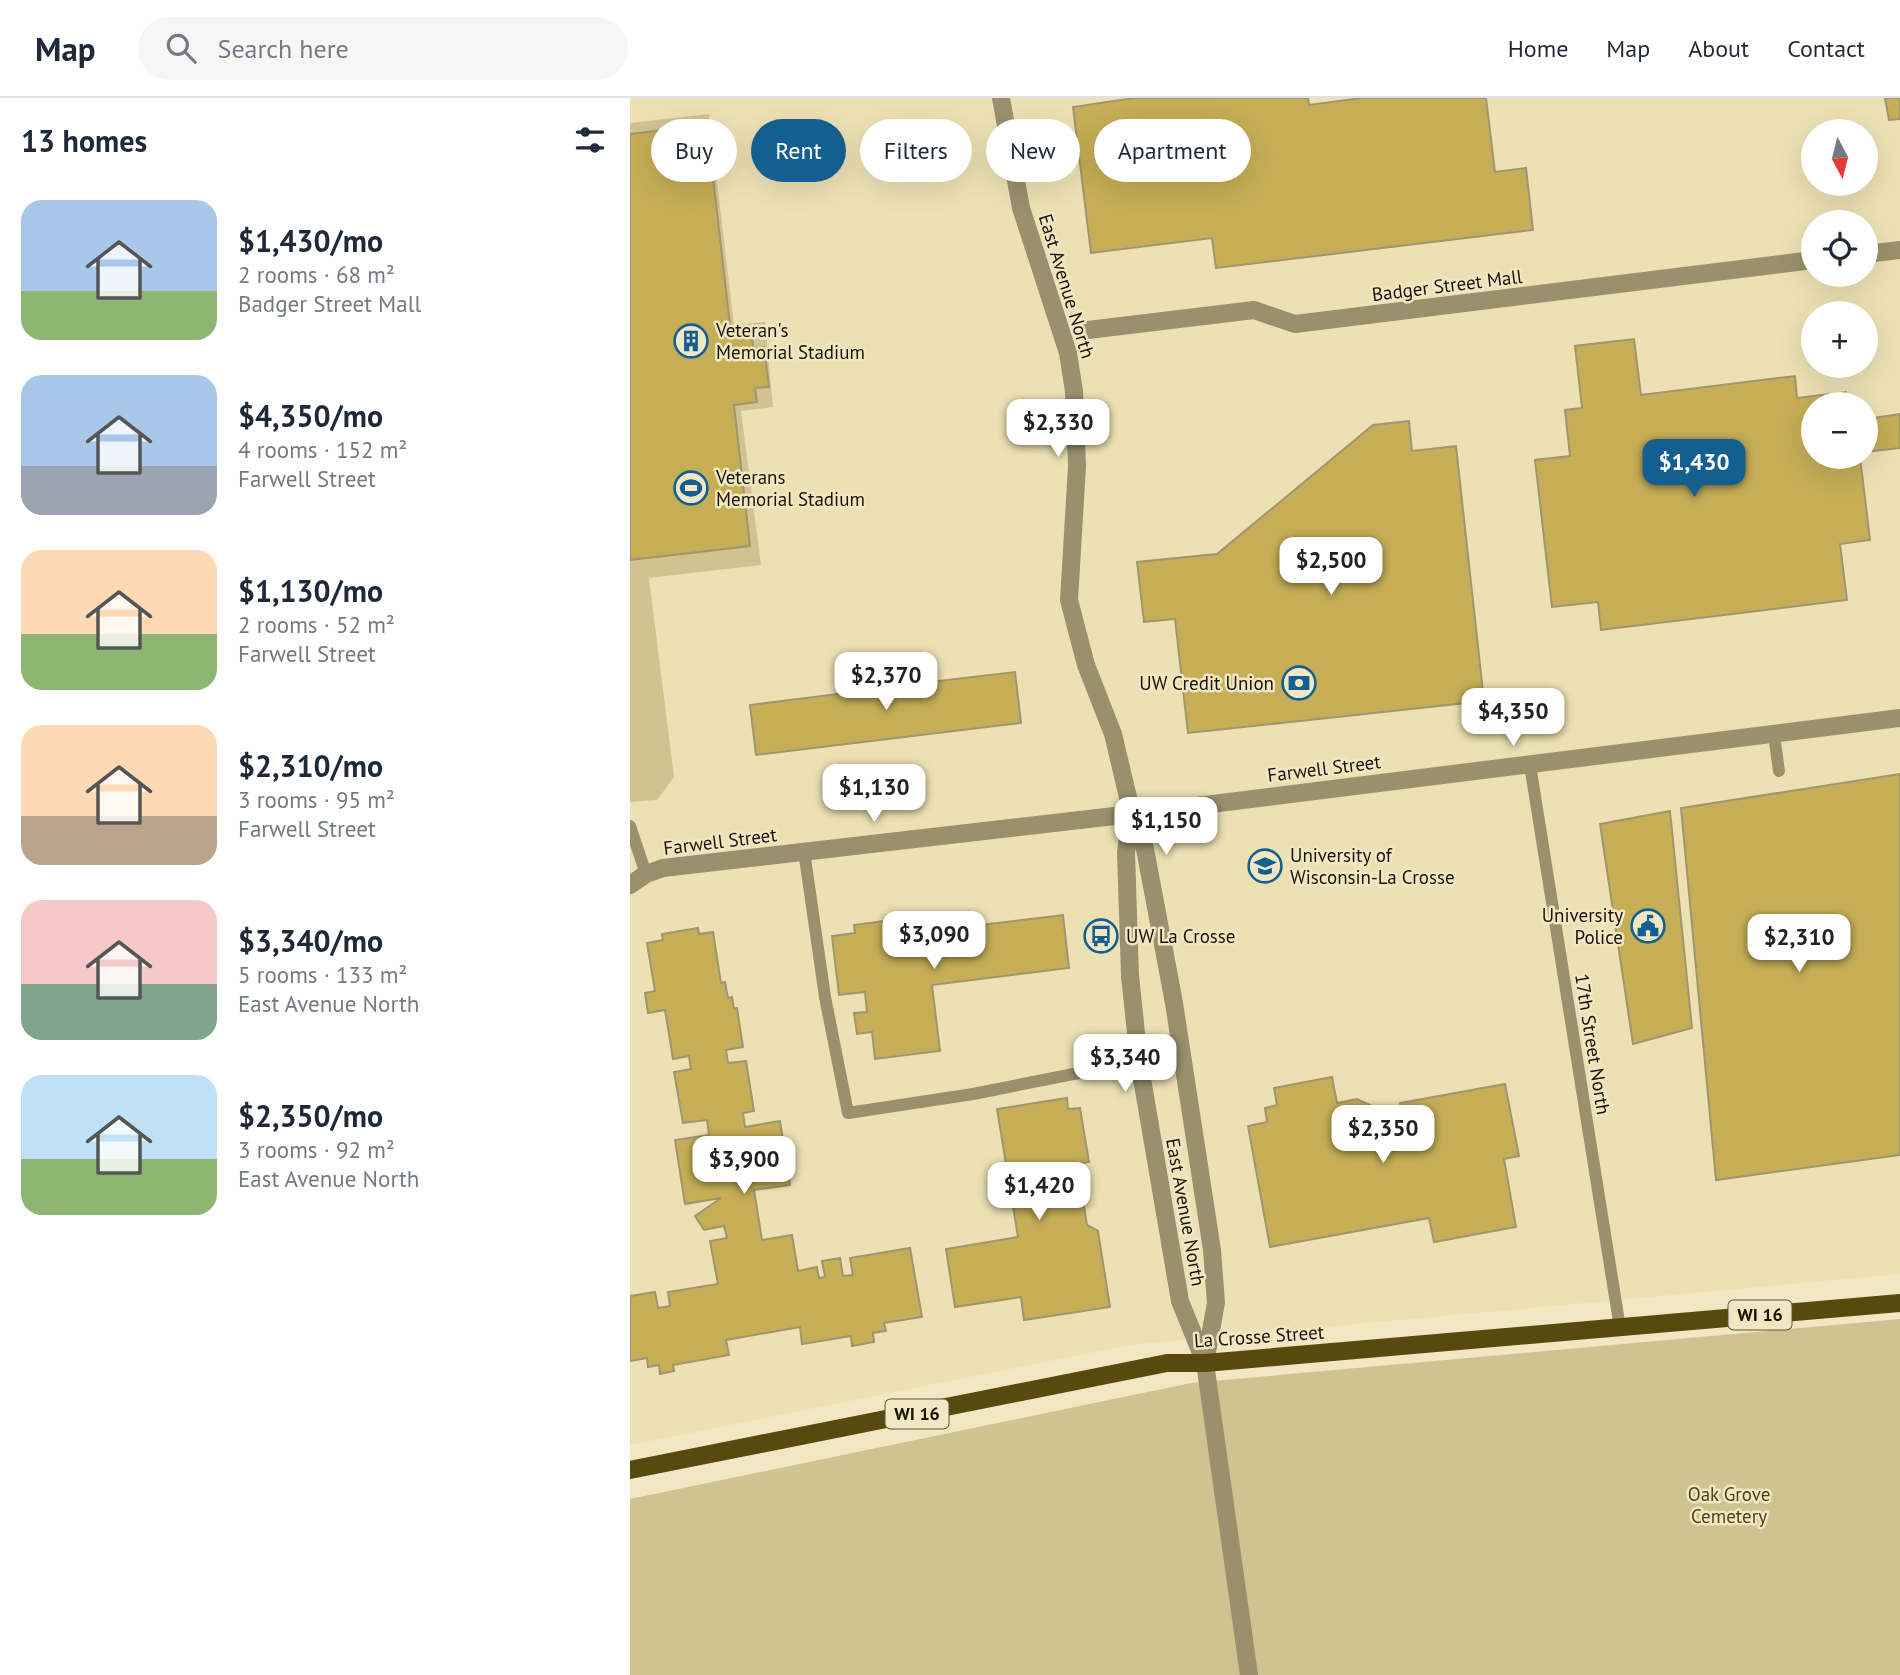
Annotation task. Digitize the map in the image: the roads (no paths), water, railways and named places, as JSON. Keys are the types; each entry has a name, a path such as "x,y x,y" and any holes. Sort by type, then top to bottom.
{"main road":[{"name":"La Crosse Street","path":"630,1470 1167,1363 1205,1363 1900,1303"}],"street":[{"name":"East Avenue North","path":"1001,98 1021,208 1068,353 1074,391 1077,466 1069,600 1086,665 1120,759 1132,814 1145,849 1174,1003 1212,1250 1216,1303 1205,1363"},
{"path":"1878,253 1900,250"},
{"name":"Badger Street Mall","path":"1088,330 1254,310 1295,324 1801,261"},
{"name":"Farwell Street","path":"636,881 663,868 1132,814 1900,718"},
{"name":"East Avenue North","path":"1132,814 1126,852 1130,976 1139,1061 1180,1301 1205,1363 1249,1675"}],"lane":[{"path":"1774,735 1779,771"},
{"name":"17th Street North","path":"1530,765 1620,1328"},
{"path":"630,825 636,881"},
{"path":"804,851 825,997 848,1112 973,1094 1139,1061"}],"place":[{"name":"Veteran's Memorial Stadium","path":"691,341"},
{"name":"Veterans Memorial Stadium","path":"691,488"},
{"name":"UW Credit Union","path":"1299,683"},
{"name":"University of Wisconsin-La Crosse","path":"1265,866"},
{"name":"University Police","path":"1648,926"},
{"name":"UW La Crosse","path":"1101,936"}],"park label":[{"name":"Oak Grove Cemetery","path":"1729,1505"}]}
